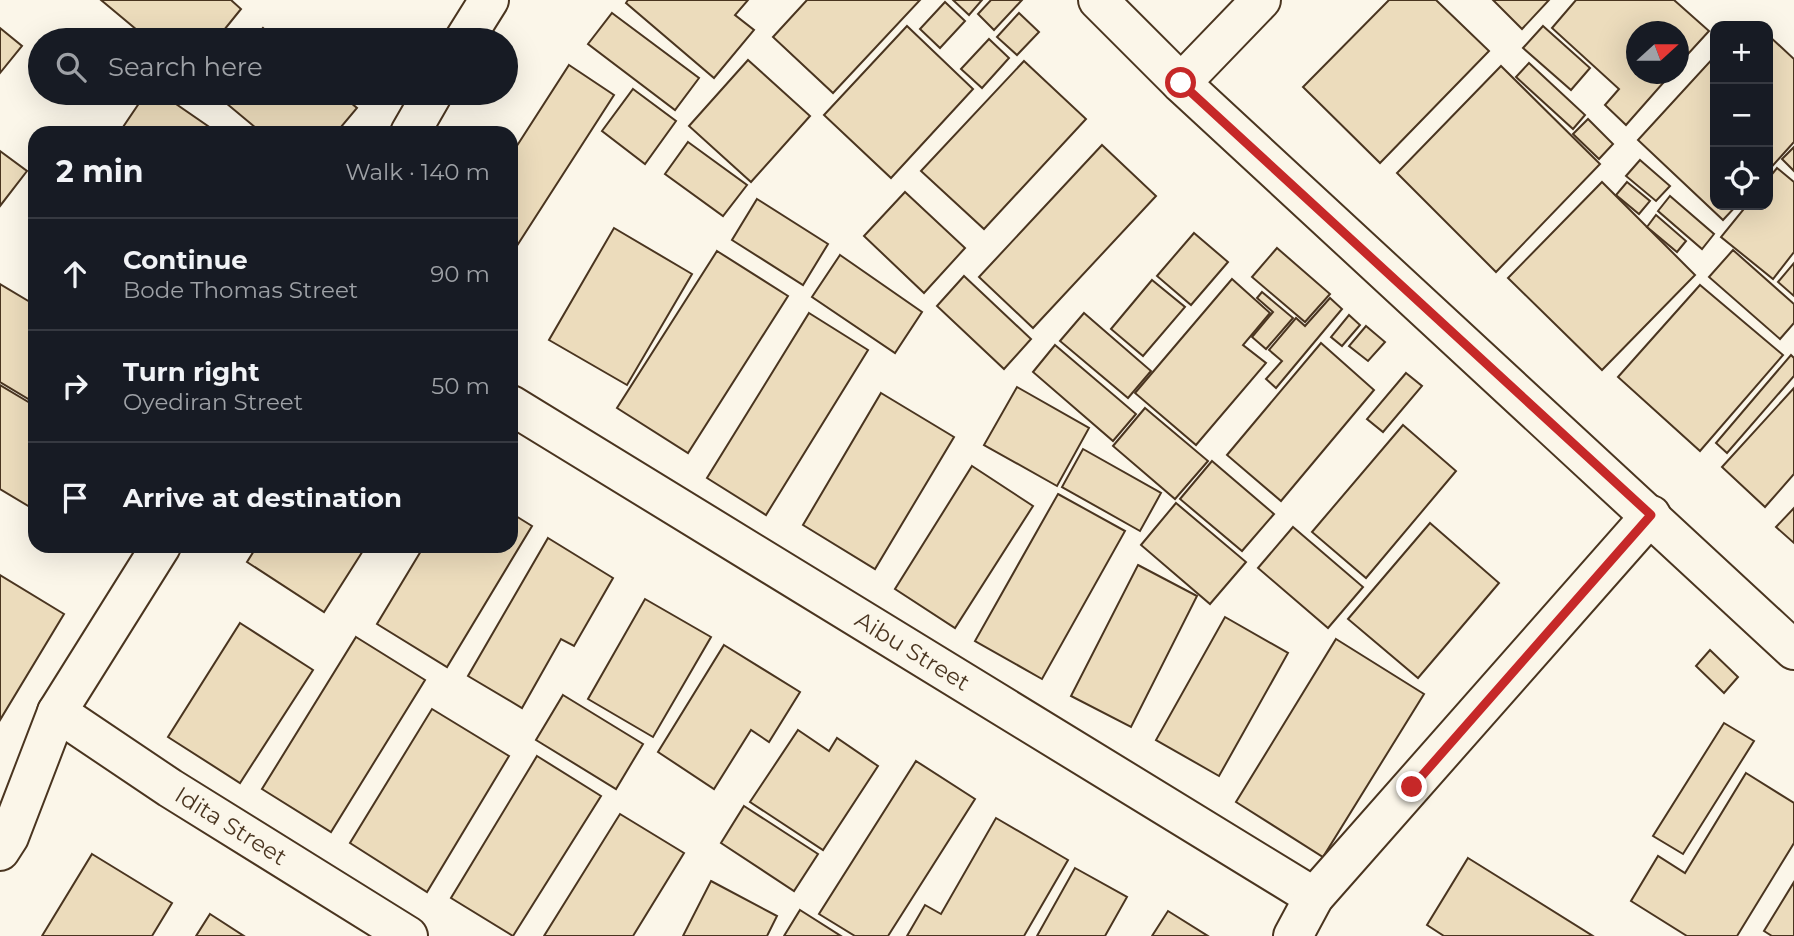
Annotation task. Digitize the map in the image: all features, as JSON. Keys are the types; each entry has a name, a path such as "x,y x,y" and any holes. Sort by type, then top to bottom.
{"street":[{"path":"472,28 489,0"},
{"path":"1098,0 1181,83 1794,650"},
{"path":"1181,83 1261,0"},
{"path":"414,126 426,105"},
{"name":"Aibu Street","path":"518,409 1314,897"},
{"path":"1293,936 1314,897 1651,515"},
{"path":"3,840 57,712 158,553"},
{"name":"Idita Street","path":"57,712 170,788 408,936"}],"building":[{"path":"101,0 231,0 241,9 226,28 135,28"},
{"path":"628,0 748,0 735,15 754,30 714,78 626,3"},
{"path":"807,0 920,0 833,93 773,37"},
{"path":"953,0 982,0 969,15"},
{"path":"991,0 1022,0 994,30 978,14"},
{"path":"1389,0 1436,0 1489,51 1380,163 1303,87"},
{"path":"1493,0 1549,0 1522,29"},
{"path":"1576,0 1674,0 1709,31 1689,53 1689,21 1626,21 1626,84 1662,84 1626,125 1605,105 1619,89 1552,28"},
{"path":"945,2 965,21 940,48 920,29"},
{"path":"612,13 699,78 675,110 588,44"},
{"path":"1019,13 1039,32 1017,55 997,37"},
{"path":"907,26 973,89 891,178 824,115"},
{"path":"1543,26 1590,68 1571,90 1523,48"},
{"path":"0,28 22,46 0,73"},
{"path":"989,39 1009,58 982,88 961,69"},
{"path":"1773,40 1794,59 1794,142 1773,165"},
{"path":"748,60 810,116 751,182 689,126"},
{"path":"1024,61 1086,119 984,229 921,171"},
{"path":"1710,61 1710,208 1638,140"},
{"path":"1529,63 1585,115 1573,129 1516,77"},
{"path":"569,65 614,95 518,244 518,144"},
{"path":"1501,66 1600,164 1496,272 1397,173"},
{"path":"633,89 676,121 645,164 602,131"},
{"path":"138,105 177,105 208,126 124,126"},
{"path":"228,105 353,105 357,108 342,126 254,126"},
{"path":"1588,119 1613,144 1599,159 1573,134"},
{"path":"688,142 747,185 723,216 665,174"},
{"path":"1102,145 1156,196 1033,328 979,277"},
{"path":"1794,147 1794,171 1782,159"},
{"path":"0,151 27,171 0,206"},
{"path":"1640,160 1670,186 1656,201 1626,176"},
{"path":"1777,168 1794,182 1794,252 1773,279 1721,237 1743,210 1773,210 1773,173"},
{"path":"1602,182 1695,275 1602,370 1508,278"},
{"path":"1627,182 1650,201 1639,214 1616,195"},
{"path":"905,192 965,248 924,293 864,236"},
{"path":"1670,196 1714,234 1702,249 1658,211"},
{"path":"757,199 828,244 803,285 732,240"},
{"path":"1712,210 1732,210 1723,220"},
{"path":"1656,215 1686,241 1677,252 1647,227"},
{"path":"614,228 692,274 627,385 549,340"},
{"path":"1194,233 1228,262 1191,305 1157,276"},
{"path":"1277,248 1330,294 1305,322 1252,277"},
{"path":"1733,250 1794,304 1794,323 1780,339 1709,277"},
{"path":"717,251 788,296 688,453 617,408"},
{"path":"840,255 922,312 895,353 812,297"},
{"path":"1794,263 1794,296 1778,282"},
{"path":"964,276 1031,339 1004,369 937,306"},
{"path":"1232,279 1270,313 1243,345 1266,363 1196,445 1135,393"},
{"path":"1152,280 1185,307 1143,356 1111,329"},
{"path":"0,284 28,301 28,399 0,382"},
{"path":"1700,285 1783,355 1700,451 1618,377"},
{"path":"1262,292 1293,318 1266,349 1252,337 1273,312 1257,298"},
{"path":"1330,298 1342,309 1276,388 1266,379 1282,361 1269,350 1296,318 1305,326"},
{"path":"809,313 868,350 766,515 707,478"},
{"path":"1084,313 1151,371 1128,398 1060,341"},
{"path":"1349,315 1360,325 1342,346 1331,337"},
{"path":"1366,326 1385,342 1368,361 1349,346"},
{"path":"1321,343 1374,390 1281,501 1227,455"},
{"path":"1055,345 1136,414 1113,441 1033,372"},
{"path":"1791,355 1794,358 1794,376 1727,453 1716,443"},
{"path":"1406,373 1422,386 1383,432 1367,419"},
{"path":"0,385 28,402 28,506 0,489"},
{"path":"1017,387 1089,428 1057,486 984,445"},
{"path":"1794,388 1794,474 1765,507 1722,467"},
{"path":"881,393 954,437 875,569 803,525"},
{"path":"1145,408 1208,461 1175,499 1113,446"},
{"path":"1403,425 1456,471 1366,578 1312,532"},
{"path":"1083,449 1161,493 1140,531 1062,487"},
{"path":"1212,461 1274,514 1242,551 1180,499"},
{"path":"972,466 1033,506 955,628 895,589"},
{"path":"1058,494 1125,531 1042,679 975,641"},
{"path":"1176,503 1246,562 1210,604 1141,545"},
{"path":"1794,508 1794,543 1776,527"},
{"path":"518,517 532,526 518,549"},
{"path":"1430,523 1499,583 1418,678 1348,619"},
{"path":"1293,527 1363,587 1328,628 1258,568"},
{"path":"548,538 613,578 574,646 561,639 522,708 468,676"},
{"path":"253,553 362,553 324,612 247,562"},
{"path":"420,553 516,553 447,667 377,624"},
{"path":"1138,565 1197,596 1131,727 1071,696"},
{"path":"0,575 64,614 0,720"},
{"path":"645,599 711,637 653,737 588,699"},
{"path":"1225,617 1288,653 1219,776 1156,740"},
{"path":"240,623 313,670 240,783 168,737"},
{"path":"356,637 425,680 331,832 262,789"},
{"path":"1336,639 1424,694 1323,857 1236,802"},
{"path":"724,645 800,692 769,742 751,730 714,789 658,752"},
{"path":"1710,650 1738,677 1724,693 1696,666"},
{"path":"563,695 643,744 616,789 536,740"},
{"path":"432,709 509,756 427,892 350,843"},
{"path":"1724,723 1754,741 1683,854 1653,836"},
{"path":"798,730 829,751 837,738 878,766 823,850 750,802"},
{"path":"537,756 601,796 513,936 451,898"},
{"path":"916,761 975,799 888,936 855,936 819,914"},
{"path":"1746,773 1794,803 1794,843 1737,936 1687,936 1631,901 1658,856 1685,873"},
{"path":"744,806 818,854 794,891 721,843"},
{"path":"620,814 684,853 633,936 544,936"},
{"path":"996,818 1068,860 1024,936 907,936 925,905 941,914"},
{"path":"92,854 172,903 152,936 42,936"},
{"path":"1468,858 1593,936 1444,936 1427,925"},
{"path":"1075,868 1127,897 1105,936 1037,936"},
{"path":"711,881 777,916 767,936 683,936"},
{"path":"1794,882 1794,936 1772,936 1764,931"},
{"path":"800,910 841,936 784,936"},
{"path":"1168,911 1208,936 1152,936"},
{"path":"210,914 244,936 196,936"}],"route":[{"path":"1181,83 1651,515 1412,787"}]}
